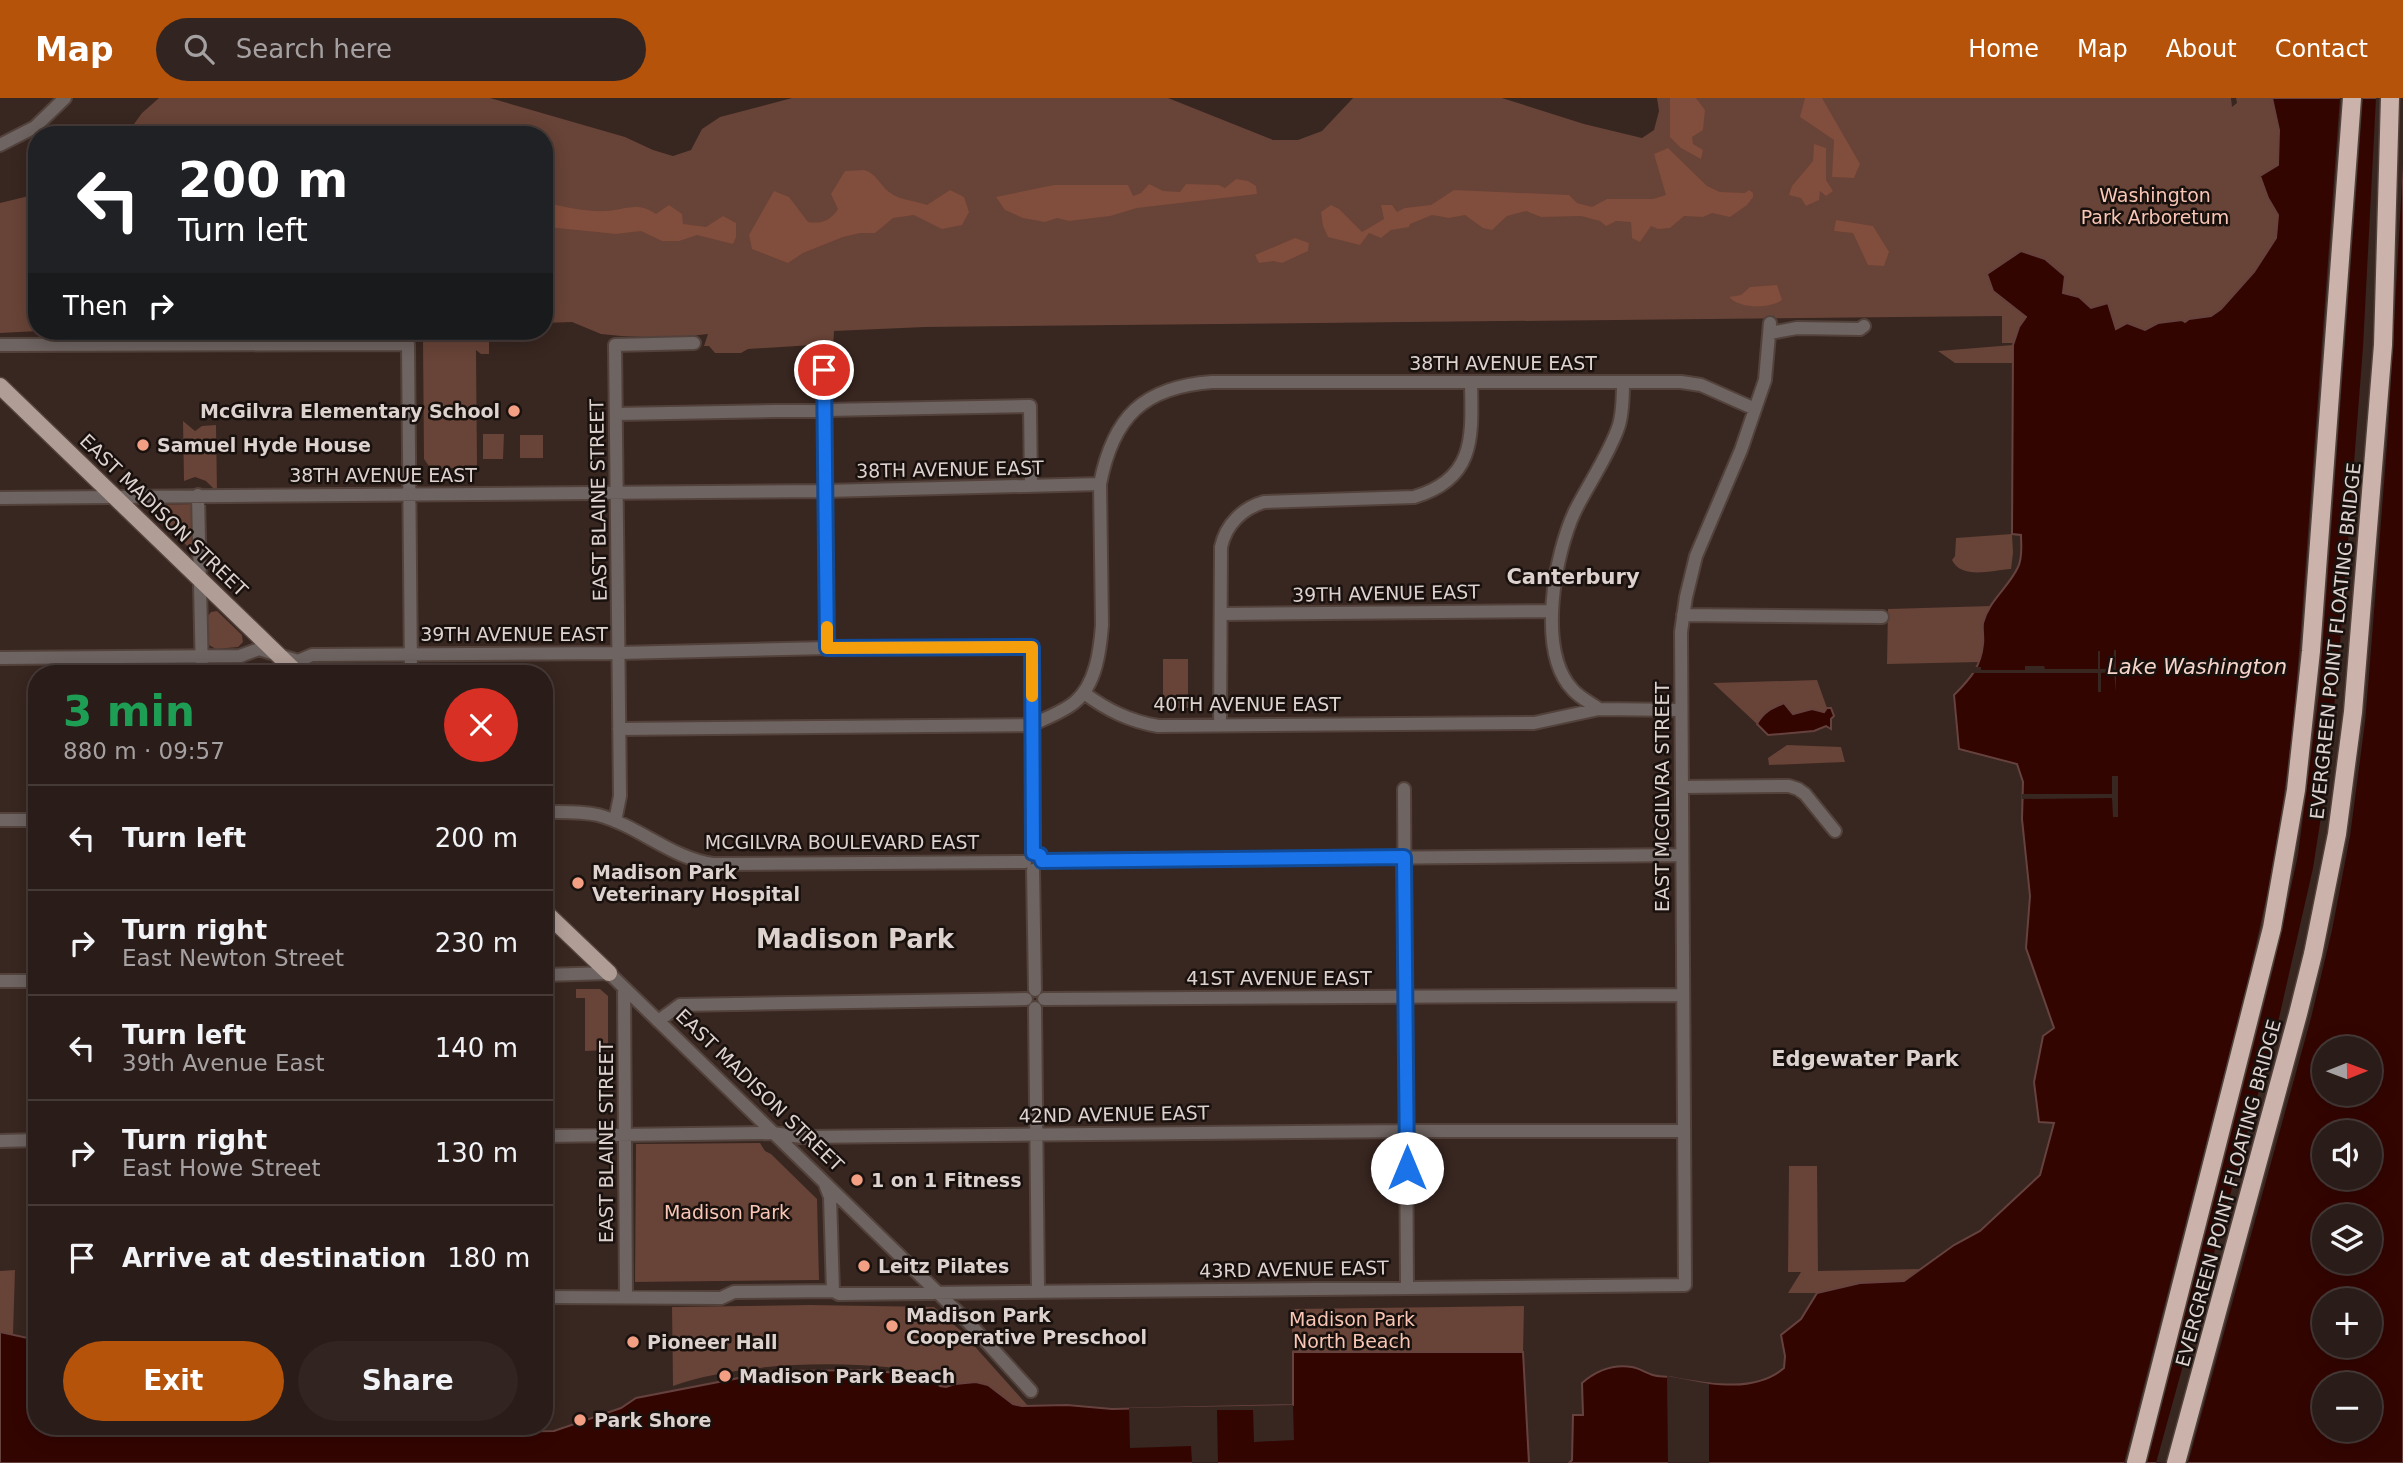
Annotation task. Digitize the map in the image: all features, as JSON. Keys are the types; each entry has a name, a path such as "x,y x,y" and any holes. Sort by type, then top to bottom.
{"highway":[{"name":"EVERGREEN POINT FLOATING BRIDGE","path":"2136,1463 2269,942 2290,831 2305,721 2311,651 2352,98"},
{"name":"EVERGREEN POINT FLOATING BRIDGE","path":"2176,1463 2298,1014 2337,834 2353,712 2383,345 2390,98"}],"main road":[{"name":"EAST MADISON STREET","path":"0,386 289,665"},
{"name":"EAST MADISON STREET","path":"553,920 609,973"}],"street":[{"path":"36,126 65,98"},
{"path":"0,145 28,131"},
{"name":"EAST MCGILVRA STREET","path":"1685,1285 1681,710 1683,615 1703,535 1736,463 1766,373 1770,328 1860,329 1864,326"},
{"name":"EAST BLAINE STREET","path":"615,821 620,796 615,345 694,343"},
{"path":"0,345 408,344 411,665"},
{"path":"824,370 827,648"},
{"name":"38TH AVENUE EAST","path":"0,498 825,491 1100,484 1108,450 1127,417 1145,400 1171,388 1212,382 1681,382 1701,385 1755,409"},
{"path":"1599,709 1572,690 1560,670 1554,642 1552,611 1555,574 1564,539 1574,512 1619,426 1623,382"},
{"path":"1220,724 1222,547 1223,538 1231,525 1252,505 1264,502 1414,497 1430,492 1451,475 1468,453 1472,432 1471,383"},
{"path":"616,414 1030,406 1031,486"},
{"path":"619,729 1031,725 1064,709 1084,693 1096,661 1102,625 1100,484"},
{"path":"198,495 202,665"},
{"name":"39TH AVENUE EAST","path":"1221,614 1552,611"},
{"path":"1683,615 1882,617"},
{"name":"39TH AVENUE EAST","path":"0,658 240,656 259,649 298,661 312,655 1032,647 1031,725"},
{"name":"40TH AVENUE EAST","path":"1084,693 1103,707 1129,720 1158,726 1534,723 1599,709 1681,710"},
{"path":"1031,725 1038,1291"},
{"path":"1682,787 1789,786 1798,789 1835,831"},
{"path":"1404,789 1407,1286"},
{"name":"MCGILVRA BOULEVARD EAST","path":"553,812 580,812 615,821 683,856 713,864 1682,855"},
{"path":"0,820 28,820"},
{"path":"553,975 609,973"},
{"name":"EAST MADISON STREET","path":"609,973 969,1323 1031,1391"},
{"path":"0,981 28,981"},
{"name":"EAST BLAINE STREET","path":"624,989 626,1296"},
{"name":"41ST AVENUE EAST","path":"658,1021 680,1005 1035,999 1683,995"},
{"name":"42ND AVENUE EAST","path":"553,1136 772,1133 798,1137 1684,1131"},
{"path":"0,1140 28,1140"},
{"path":"822,1179 830,1198 833,1291"},
{"path":"831,1219 838,1214 854,1211"},
{"path":"905,1293 913,1282 910,1268"},
{"name":"43RD AVENUE EAST","path":"553,1297 721,1298 734,1292 833,1291 839,1294 1685,1285"}],"green space":[{"name":"Washington Park Arboretum","path":"159,98 490,98 625,137 673,156 691,150 702,129 720,117 792,98 1168,98 1273,140 1298,140 1322,131 1353,98 1502,98 1584,124 1642,138 1654,130 1659,111 1657,98 2231,98 2232,107 2237,103 2236,98 2280,98 2308,600 2081,349 1993,291 2026,317 2026,343 2002,343 2002,316 925,327 834,331 832,367 814,367 812,345 748,349 741,353 715,353 709,346 704,346 708,334 673,338 621,336 601,334 572,322 553,323 553,126 133,126"},
{"path":"28,196 28,332 0,333 0,203"},
{"path":"489,340 489,354 481,354 476,350 477,467 431,469 424,459 423,341"},
{"path":"2013,345 2013,363 1955,363 1938,351"},
{"path":"183,421 195,431 202,426 216,425 217,492 206,481 195,477 184,481"},
{"path":"483,434 504,434 503,459 483,459"},
{"path":"520,435 543,435 543,458 520,458"},
{"path":"194,504 195,554 147,505"},
{"path":"2012,534 2011,569 1970,572 1956,566 1952,560 1955,556 1956,538"},
{"path":"1991,606 1982,625 1984,634 1980,662 1887,664 1888,609"},
{"path":"217,611 242,635 243,642 238,647 216,649 209,645 207,617 211,612"},
{"path":"1163,659 1188,659 1188,708 1163,708"},
{"path":"1817,680 1827,708 1825,713 1820,711 1759,720 1757,724 1713,683"},
{"path":"1787,745 1841,747 1845,762 1769,765 1768,758"},
{"path":"576,989 600,989 608,996 608,1050 585,1051 585,998 576,998"},
{"name":"Madison Park","path":"760,1143 765,1151 817,1199 819,1280 635,1282 636,1144"},
{"path":"1789,1166 1817,1166 1818,1271 1920,1269 1904,1281 1860,1283 1817,1293 1788,1293 1801,1272 1788,1272"},
{"path":"15,1270 13,1335 0,1332 0,1271"},
{"name":"Madison Park North Beach","path":"1524,1306 1523,1352 1293,1352 1291,1309"},
{"path":"672,1307 934,1307 961,1331 1029,1407 1013,1404 988,1385 955,1384 940,1387 936,1382 940,1377 936,1375 875,1366 840,1364 768,1367 733,1371 673,1386"}],"shaded area":[{"path":"1670,98 1696,98 1705,110 1703,130 1692,137 1693,144 1703,150 1701,159 1681,148 1670,137"},
{"path":"1805,98 1822,98 1860,164 1854,178 1832,177 1834,140 1800,117"},
{"path":"1814,144 1826,148 1826,180 1833,191 1826,196 1820,191 1819,200 1806,206 1801,198 1789,195 1792,186 1813,161"},
{"path":"1668,148 1707,186 1720,192 1745,193 1749,190 1753,197 1730,217 1712,213 1703,217 1684,216 1670,228 1658,229 1651,226 1640,242 1632,238 1631,222 1616,221 1606,226 1600,221 1581,216 1541,217 1526,211 1507,216 1492,230 1483,228 1465,215 1449,218 1432,215 1410,224 1409,227 1391,230 1381,238 1369,233 1360,245 1328,237 1323,226 1321,212 1331,205 1339,209 1362,232 1384,219 1381,205 1392,205 1397,212 1405,208 1431,205 1454,190 1569,195 1577,203 1592,207 1607,199 1653,199 1666,195 1654,154"},
{"path":"864,170 894,195 927,205 950,190 964,197 969,212 962,225 942,229 914,215 893,218 875,233 843,237 803,253 788,263 752,249 749,235 774,191 789,197 808,222 822,222 838,209 831,194 845,171"},
{"path":"1236,179 1256,186 1257,194 1137,208 1110,216 1069,221 1057,218 1045,222 1023,218 1005,210 996,197 1054,185 1128,185 1133,196 1141,193 1149,184 1163,191 1180,192 1186,184 1219,185 1225,188"},
{"path":"553,204 591,211 637,207 656,214 669,205 682,214 683,224 706,227 723,216 736,223 733,244 697,235 679,241 662,241 641,231 616,234 553,228"},
{"path":"1836,220 1873,226 1889,252 1884,266 1868,265 1853,233 1834,231"},
{"path":"1295,238 1309,243 1308,251 1282,263 1259,263 1255,255"},
{"path":"1777,285 1782,300 1770,305 1747,306 1729,297 1741,295 1750,287"}],"water":[{"name":"Lake Washington","path":"2272,98 2403,98 2403,1463 1569,1463 1572,1460 1573,1415 1583,1415 1582,1383 1593,1375 1612,1367 1625,1366 1655,1376 1731,1385 1760,1381 1772,1376 1784,1368 1781,1335 1801,1319 1817,1293 1860,1283 1904,1281 1954,1245 1980,1231 2040,1175 2054,1123 2039,1122 2034,1082 2043,1036 2054,1028 2026,948 2030,896 2022,819 2023,782 2017,764 1959,749 1954,695 1977,666 1982,652 1983,623 1986,615 2014,574 2021,555 2021,535 2012,534 2013,345 2019,327 2026,317 1993,291 1987,274 2021,251 2045,259 2065,276 2063,293 2079,297 2091,308 2108,303 2116,329 2127,323 2145,330 2158,323 2182,320 2185,322 2211,316 2221,309 2254,272 2276,238 2278,215 2260,176 2278,165 2279,130"},
{"path":"1784,703 1793,714 1812,709 1824,712 1831,708 1834,716 1831,719 1831,729 1826,726 1814,731 1768,735 1757,724 1768,711"},
{"path":"0,1332 28,1338 28,1435 553,1435 553,1431 621,1408 636,1398 775,1371 868,1370 931,1377 940,1386 946,1387 976,1382 988,1385 1013,1404 1022,1406 1067,1405 1112,1409 1293,1405 1293,1352 1523,1352 1529,1463 0,1463"}],"pier":[{"path":"2340,98 2363,98 2319,694 2298,855 2274,965 2147,1463 2124,1463 2250,972 2283,802 2301,628"},
{"path":"2376,98 2403,98 2403,164 2388,432 2371,650 2365,722 2350,836 2311,1018 2188,1463 2156,1463 2279,1018 2313,868 2328,772 2340,644 2363,347"},
{"path":"2114,650 2116,692 2114,672 2101,673 2101,692 2098,692 2098,673 1970,673 1974,667 1981,667 1981,670 2025,670 2025,666 2044,666 2045,669 2098,669 2098,651 2100,669 2113,669"},
{"path":"2112,776 2118,776 2118,817 2113,817 2112,798 2022,799 2022,794 2112,794"},
{"path":"1667,1376 1709,1384 1709,1463 1668,1463"},
{"path":"1293,1405 1294,1440 1254,1442 1253,1410 1217,1410 1218,1463 1192,1463 1191,1446 1130,1448 1129,1408"}],"slow traffic":[{"path":"827,627 827,648 1032,647 1032,696"}],"place":[{"name":"McGilvra Elementary School","path":"514,411"},
{"name":"Samuel Hyde House","path":"143,445"},
{"name":"Madison Park Veterinary Hospital","path":"578,883"},
{"name":"1 on 1 Fitness","path":"857,1180"},
{"name":"Leitz Pilates","path":"864,1266"},
{"name":"Madison Park Cooperative Preschool","path":"892,1326"},
{"name":"Pioneer Hall","path":"633,1342"},
{"name":"Madison Park Beach","path":"725,1376"},
{"name":"Park Shore","path":"580,1420"}],"district":[{"name":"Canterbury","path":"1573,577"},
{"name":"Madison Park","path":"855,939"},
{"name":"Edgewater Park","path":"1865,1059"}],"route":[{"path":"824,370 827,648 1032,647 1033,853 1040,855 1042,861 1404,857 1407,1168"}]}
